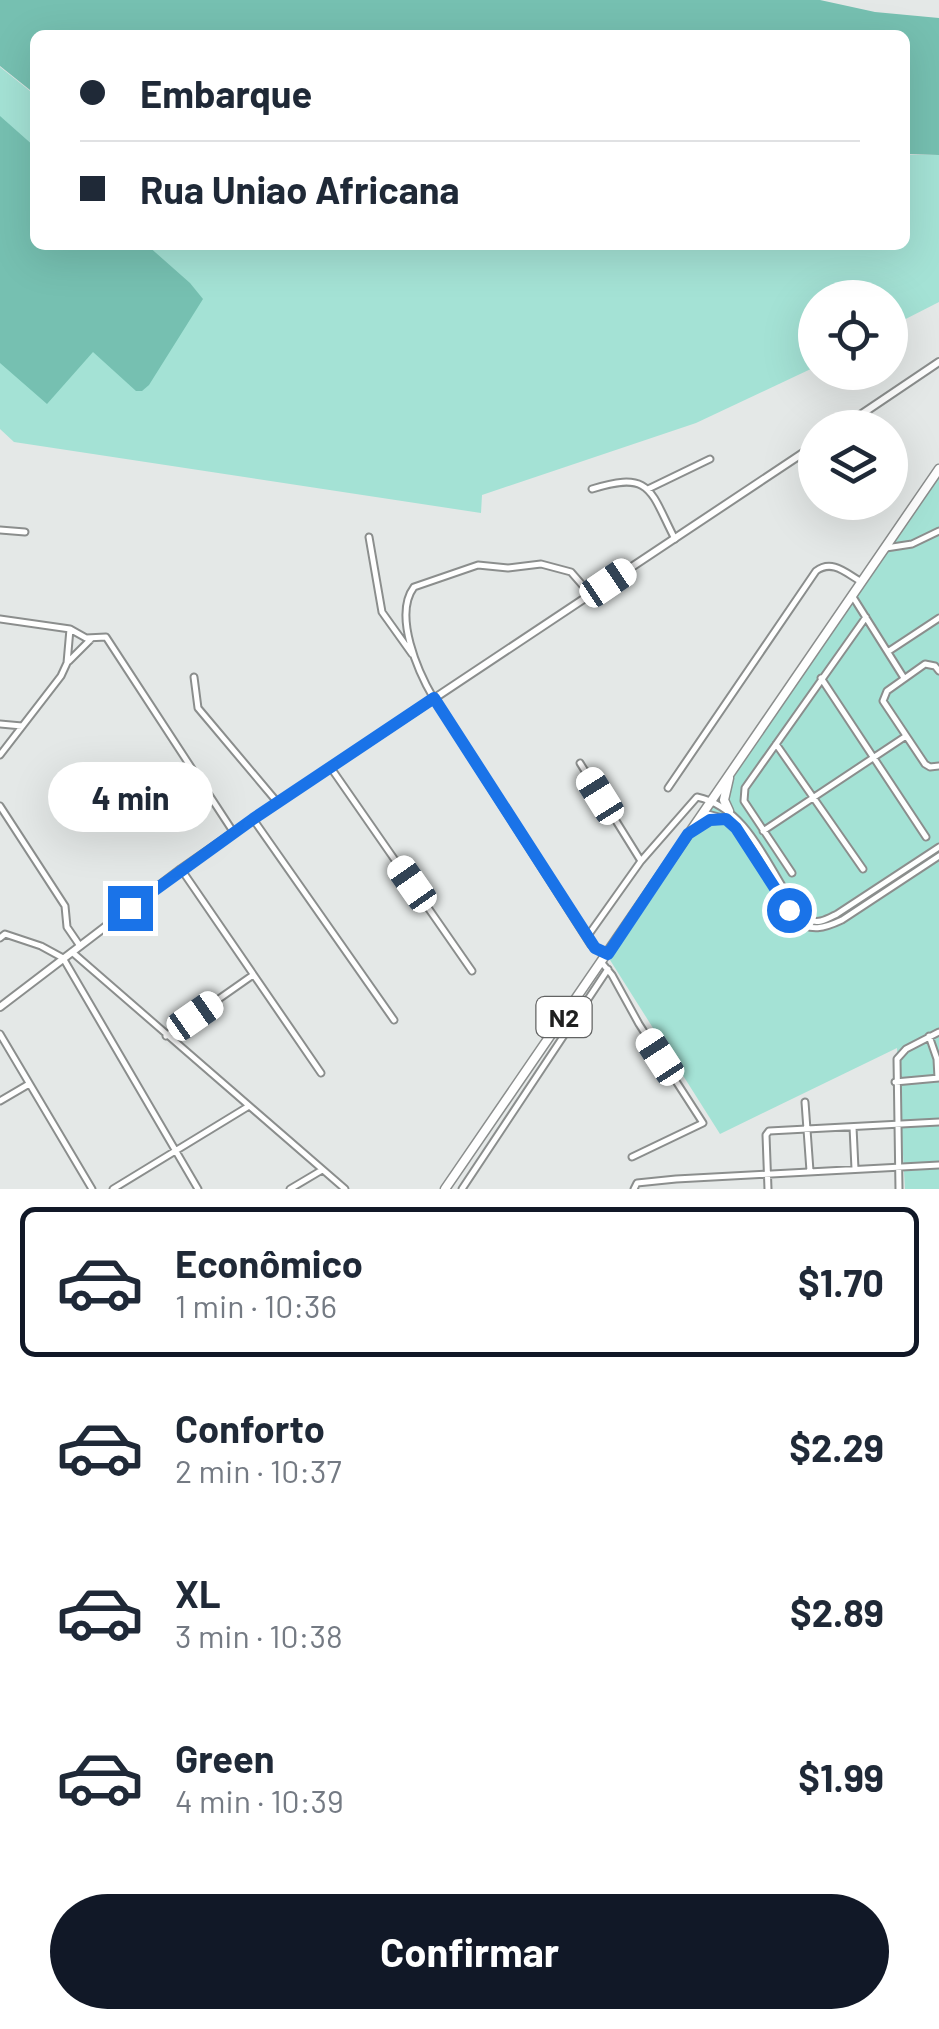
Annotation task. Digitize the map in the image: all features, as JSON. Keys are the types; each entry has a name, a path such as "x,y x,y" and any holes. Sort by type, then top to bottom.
{"main road":[{"path":"868,410 939,362"},
{"path":"3,1005 253,819 798,456"},
{"name":"N2","path":"445,1189 605,966 608,954 710,801 939,469"},
{"path":"688,834 727,815 724,796 732,769"}],"street":[{"path":"648,490 710,459"},
{"path":"592,489 623,480 648,490 675,539"},
{"path":"0,530 25,532"},
{"path":"886,548 912,544 939,531"},
{"path":"368,537 382,612 414,657 434,698 586,938 608,954"},
{"path":"414,657 406,613 410,590 456,571 486,564 499,568 548,564 571,572 591,595"},
{"path":"668,788 816,571 833,566 863,582"},
{"path":"853,597 904,678"},
{"path":"792,873 744,801 744,794 866,617"},
{"path":"889,652 939,618"},
{"path":"0,619 70,629 92,638 106,636 234,833"},
{"path":"0,755 61,676 67,663 70,629"},
{"path":"67,663 92,638"},
{"path":"939,671 936,666 925,664 886,690 883,701 925,764 930,768 939,766"},
{"path":"194,677 198,708 278,803"},
{"path":"821,678 926,837"},
{"path":"0,724 24,726"},
{"path":"763,830 906,736"},
{"path":"776,744 863,869"},
{"path":"580,763 642,861"},
{"path":"331,767 472,971"},
{"path":"586,938 642,861 694,799 710,801 742,824 797,910 811,921 822,922 837,914 939,847"},
{"path":"0,806 65,906 67,927 80,946"},
{"path":"702,813 727,815"},
{"path":"727,815 803,926 814,928 842,920 939,856"},
{"path":"253,819 394,1020"},
{"path":"181,869 322,1073"},
{"path":"0,938 9,934 62,958 198,1189"},
{"path":"72,952 346,1189"},
{"path":"462,1189 605,966 703,1123 632,1157"},
{"path":"166,1036 253,975"},
{"path":"0,995 3,1005"},
{"path":"900,1189 895,1082 899,1055 939,1032"},
{"path":"0,1034 92,1189"},
{"path":"895,1082 938,1078 930,1036"},
{"path":"0,1102 30,1084"},
{"path":"805,1102 810,1171"},
{"path":"113,1189 249,1106"},
{"path":"768,1189 766,1133 939,1122"},
{"path":"853,1126 855,1168"},
{"path":"634,1189 635,1184 643,1182 676,1179 939,1165"},
{"path":"290,1189 322,1170"},
{"path":"676,1179 677,1189"}],"shaded area":[{"path":"0,0 820,0 875,12 939,18 939,155 910,154 910,30 30,30 30,90 0,66"},
{"path":"0,67 30,91 30,250 910,250 910,155 939,155 939,302 908,318 908,280 798,280 798,375 696,423 482,495 481,513 14,442 0,429"},
{"path":"0,116 30,143 30,250 153,250 203,299 142,391 136,391 93,352 47,404 0,363"},
{"path":"939,472 939,1189 905,1189 897,1048 720,1134 610,960"}],"route":[{"path":"130,908 253,819 434,698 595,948 608,954 688,834 710,820 726,819 736,828 789,910"}]}
